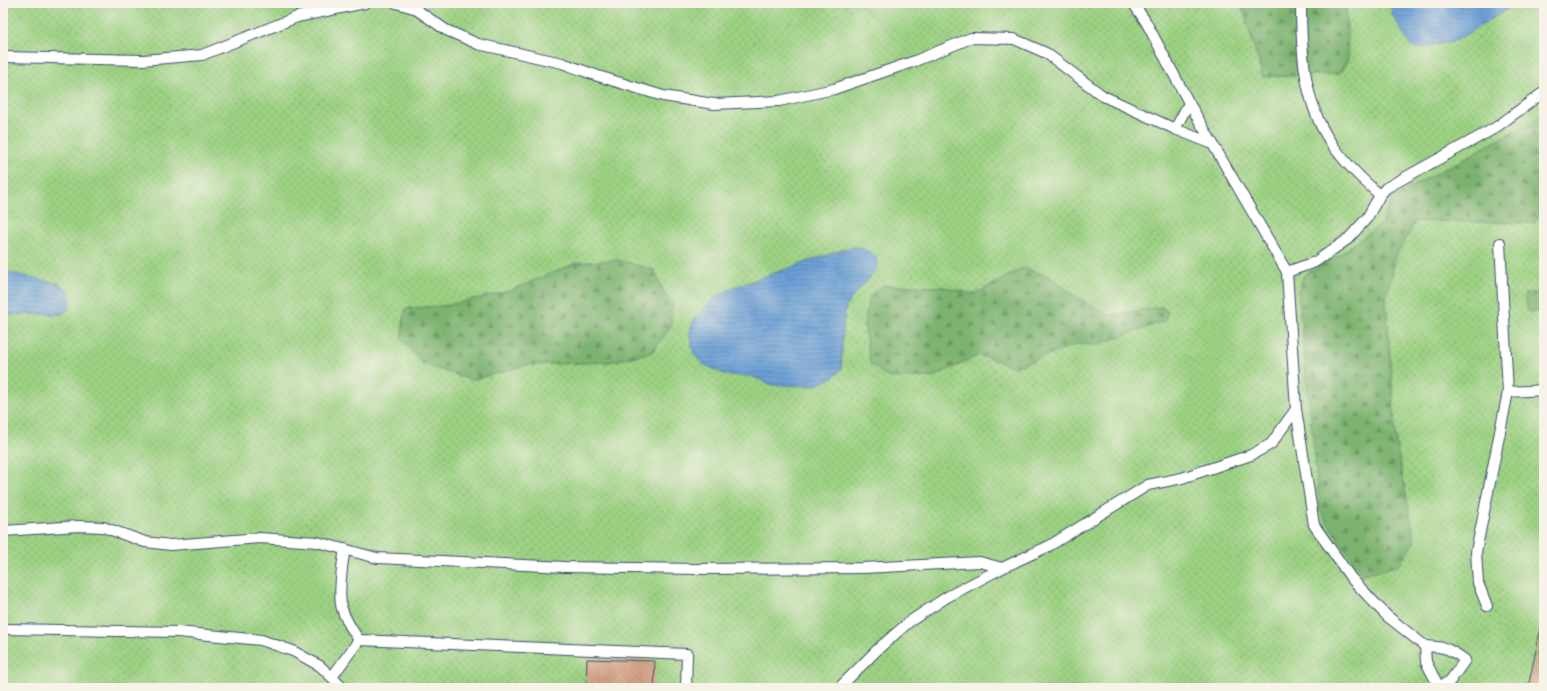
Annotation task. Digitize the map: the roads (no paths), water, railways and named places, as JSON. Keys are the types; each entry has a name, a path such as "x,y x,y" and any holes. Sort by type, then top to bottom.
{"lane":[{"path":"3,56 144,60 202,55 297,17 365,3"},
{"path":"396,3 414,8 446,30 478,44 562,62 598,76 663,96 714,104 779,101 834,89 971,38 1014,39 1046,53 1103,96 1213,144"},
{"path":"1133,3 1146,22 1189,103 1287,272 1296,409 1314,525 1351,578 1387,616 1425,646 1440,647 1452,650 1465,660 1450,681 1438,687 1426,662 1425,646"},
{"path":"1301,3 1301,35 1306,84 1319,123 1337,151 1380,195"},
{"path":"1287,272 1315,262 1348,239 1367,218 1380,195 1386,188 1494,128 1544,92"},
{"path":"1176,129 1189,103"},
{"path":"1487,606 1478,583 1476,552 1508,392 1500,243"},
{"path":"1508,392 1544,390"},
{"path":"839,688 878,649 909,622 947,597 1002,568 1049,546 1148,485 1182,478 1251,455 1271,444 1296,409"},
{"path":"3,532 79,526 103,527 145,542 164,544 260,538 317,542 377,558 565,567 696,569 863,568 980,562 1002,568"},
{"path":"344,550 341,576 342,608 349,626 359,640"},
{"path":"3,629 178,632 262,640 293,651 320,666 343,688"},
{"path":"332,677 359,640"},
{"path":"359,640 687,654 686,688"}],"water":[{"path":"1390,3 1517,3 1457,40 1421,48 1411,47 1392,14"},
{"path":"858,247 871,253 877,260 876,267 872,275 850,300 846,308 844,316 841,370 830,379 814,386 773,385 751,376 726,375 703,364 694,354 689,332 695,318 717,296 732,288 844,249"},
{"path":"3,271 59,284 68,290 71,303 69,308 62,314 3,315"}]}
